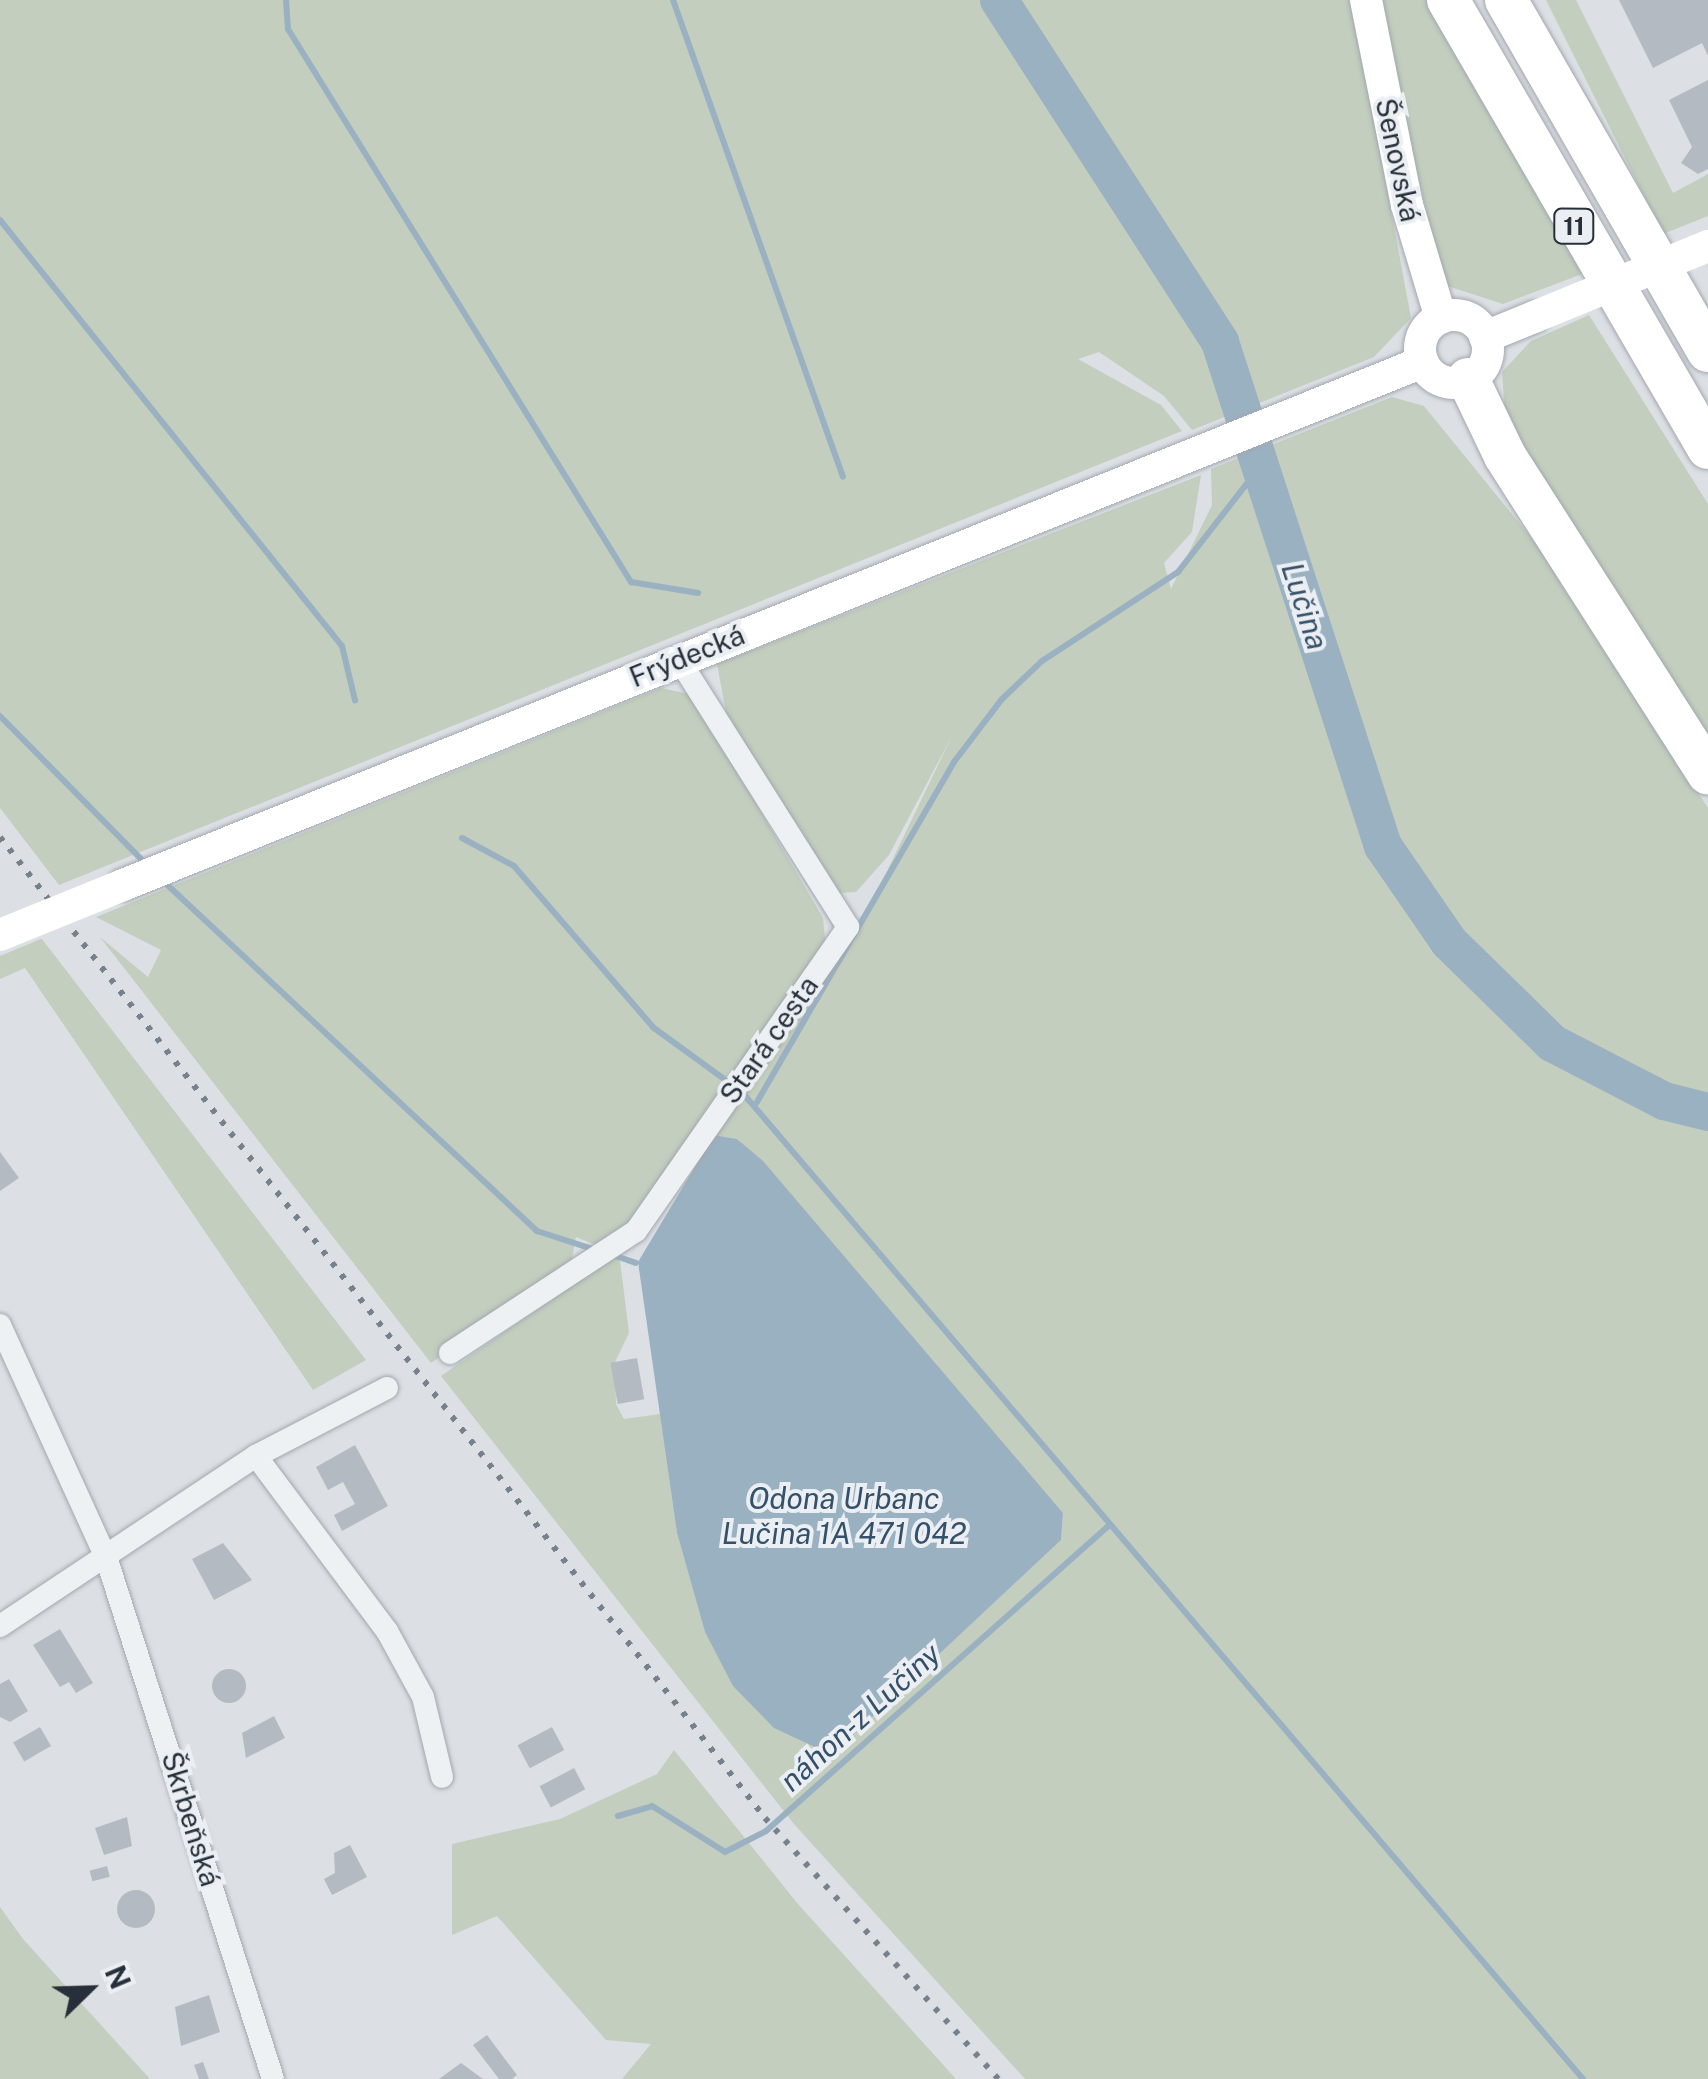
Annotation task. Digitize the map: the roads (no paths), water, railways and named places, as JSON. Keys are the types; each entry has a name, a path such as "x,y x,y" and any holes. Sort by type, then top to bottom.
{"highway":[{"name":"11","path":"1448,0 1708,448"},
{"name":"11","path":"1506,0 1708,351"},
{"path":"1468,380 1505,456 1708,774"}],"main road":[{"name":"Šenovská","path":"1366,0 1407,205 1441,318"},
{"path":"1485,337 1708,246"},
{"path":"1441,318 1467,318 1485,337 1486,359 1468,380 1439,379 1423,362 1423,336 1441,318"},
{"name":"Frýdecká","path":"0,935 1423,362"}],"street":[{"name":"Stará cesta","path":"450,1353 636,1232 848,927 679,660"},
{"name":"Škrbeňská","path":"0,1326 108,1560 272,2079"},
{"path":"0,1626 108,1560 256,1456 387,1388"},
{"path":"256,1456 388,1631 423,1697 442,1778"}],"water":[{"name":"Odona Urbanc Lučina 1A 471 042","path":"714,1135 737,1139 763,1161 1063,1513 1061,1540 853,1735 817,1748 774,1728 733,1686 705,1632 677,1533 638,1262"}],"waterway":[{"path":"286,0 288,29 631,582 698,593"},
{"path":"673,0 843,477"},
{"name":"Lučina","path":"999,0 1220,342 1383,846 1449,942 1552,1043 1664,1101 1708,1112"},
{"path":"0,220 342,646 355,700"},
{"path":"757,1102 954,762 1002,699 1042,661 1178,572 1263,463"},
{"path":"0,716 145,863"},
{"path":"462,838 514,866 654,1028 731,1084"},
{"path":"161,879 537,1231 596,1250"},
{"path":"741,1091 1583,2079"},
{"path":"613,1255 636,1263"},
{"name":"náhon-z Lučiny","path":"618,1816 652,1806 725,1852 766,1831 1109,1525"}],"railway":[{"path":"0,837 765,1818 998,2079"}]}
